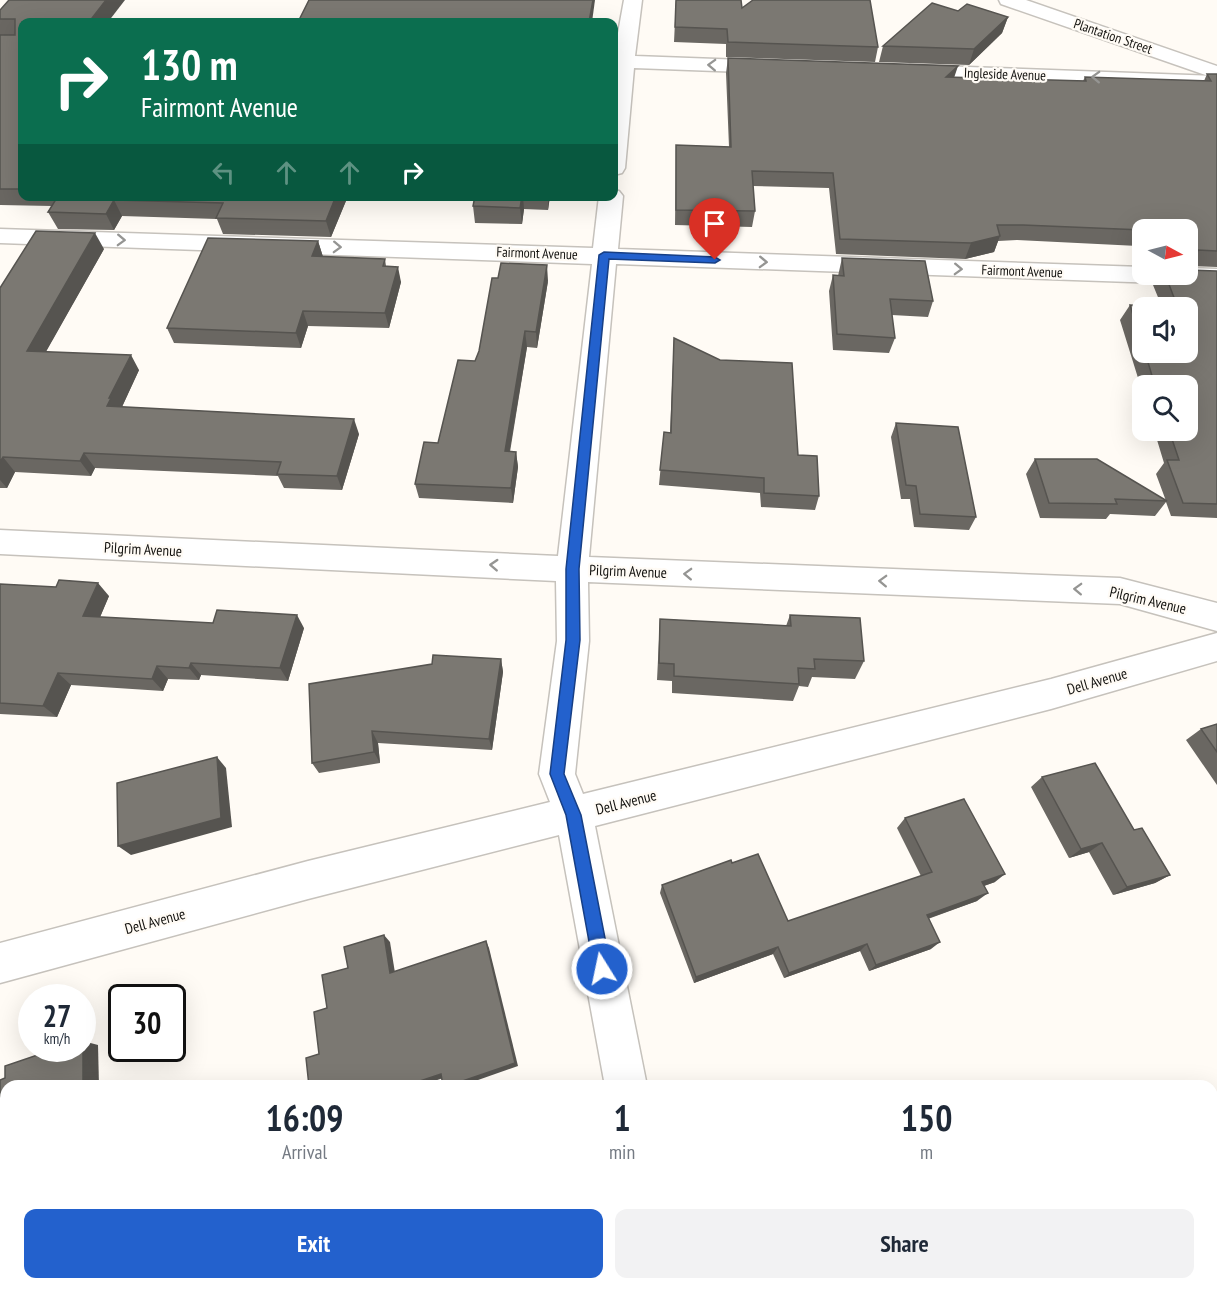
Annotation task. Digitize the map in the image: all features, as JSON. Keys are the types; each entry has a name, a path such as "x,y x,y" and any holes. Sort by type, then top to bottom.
{"street":[{"path":"618,82 619,61 633,0"},
{"name":"Plantation Street","path":"1008,0 1217,73"},
{"path":"619,61 789,67"},
{"name":"Ingleside Avenue","path":"895,71 1217,82"},
{"path":"610,201 572,569 573,640 557,774 574,815 625,1080"},
{"name":"Fairmont Avenue","path":"0,236 1217,277"},
{"name":"Pilgrim Avenue","path":"0,543 1120,591 1217,617"},
{"name":"Dell Avenue","path":"0,963 308,880 1051,694 1217,647"}],"building":[{"path":"9,0 106,0 92,18 18,18 18,189 0,189 0,35 15,35 15,19 0,19 0,10"},
{"path":"309,0 593,0 590,18 300,18"},
{"path":"676,0 741,0 742,8 753,0 870,0 878,47 728,42 727,29 675,27"},
{"path":"932,3 958,11 967,4 1008,17 974,49 883,46"},
{"path":"728,58 958,66 946,77 1086,81 1085,77 1211,81 1207,74 1217,74 1217,251 1198,250 1198,219 1132,219 1132,230 997,225 1000,236 971,243 840,239 833,173 752,171 755,211 676,210 676,145 731,147"},
{"path":"55,201 113,201 106,214 48,212"},
{"path":"150,201 334,201 326,221 216,218 223,203"},
{"path":"474,201 521,201 520,208 473,206"},
{"path":"36,231 95,233 27,351 131,355 107,406 354,419 337,476 277,474 281,462 84,453 80,461 3,457 0,462 0,288"},
{"path":"208,238 318,241 312,256 385,259 383,266 398,267 385,313 303,311 296,333 167,328"},
{"path":"842,258 925,261 933,301 890,299 895,338 837,334 833,275 844,276"},
{"path":"501,263 547,265 536,332 525,331 505,451 516,452 511,488 415,484 424,442 438,443 458,360 475,361 479,351 492,278 498,278"},
{"path":"1198,270 1217,271 1217,504 1183,503 1167,460 1179,460 1173,441 1198,441 1198,375 1152,375 1148,363 1198,363 1198,297 1174,297 1169,285 1198,285"},
{"path":"674,338 720,360 792,363 798,455 817,456 819,496 764,493 764,478 660,470 664,432 671,433"},
{"path":"896,423 958,427 976,517 920,514 916,486 906,485"},
{"path":"1035,459 1097,459 1167,501 1115,499 1117,504 1049,503"},
{"path":"59,580 98,583 83,616 213,623 217,610 297,615 280,668 191,663 189,668 157,666 152,679 58,673 43,706 0,703 0,584 56,587"},
{"path":"790,615 860,618 864,661 814,659 815,669 798,668 799,684 674,676 674,664 659,663 660,619 791,626"},
{"path":"433,655 501,659 489,739 372,731 374,752 312,763 309,684 432,664"},
{"path":"1217,724 1217,752 1201,729"},
{"path":"217,757 221,818 118,846 117,783"},
{"path":"1095,763 1134,830 1142,828 1170,875 1127,887 1102,843 1081,849 1042,777"},
{"path":"964,799 1005,874 982,882 988,893 927,915 940,942 876,965 867,944 789,973 778,947 696,977 662,885 731,860 732,863 758,854 788,921 932,872 905,818"},
{"path":"384,935 390,973 486,941 515,1063 465,1080 442,1080 441,1074 423,1080 308,1080 306,1058 319,1054 314,1012 327,1008 322,975 348,968 344,947"},
{"path":"18,1062 83,1062 83,1080 0,1080 5,1078 5,1066"}],"route":[{"path":"602,969 574,815 557,774 573,640 572,569 604,255 715,260"}]}
